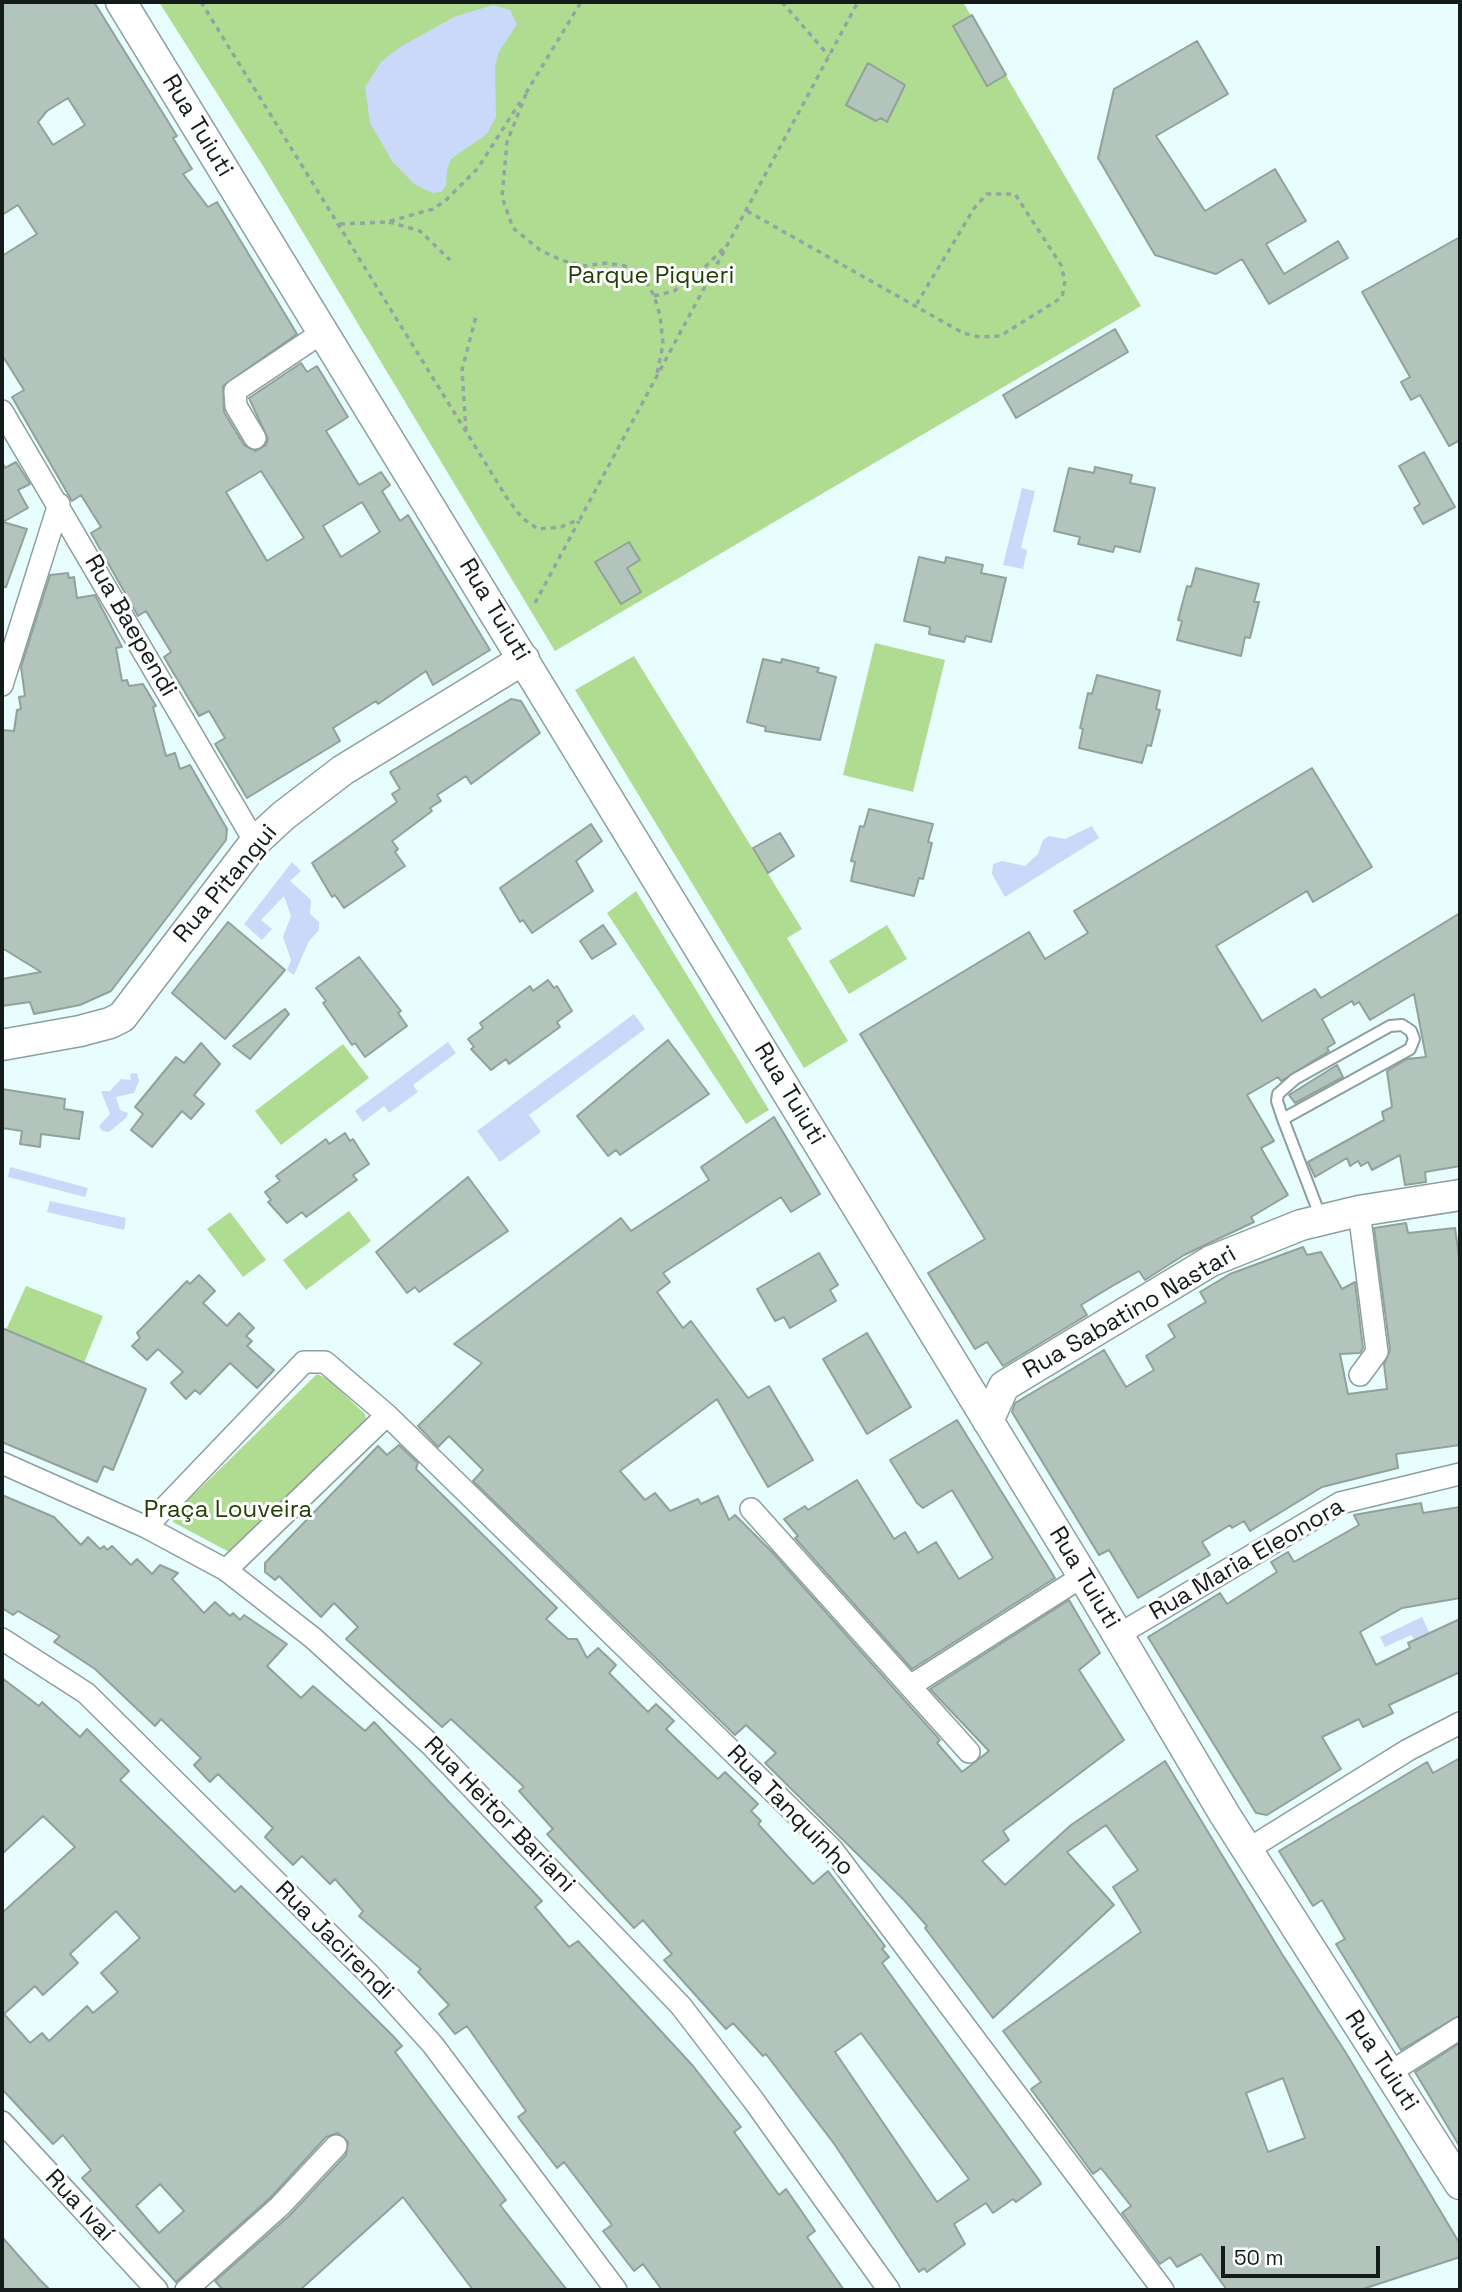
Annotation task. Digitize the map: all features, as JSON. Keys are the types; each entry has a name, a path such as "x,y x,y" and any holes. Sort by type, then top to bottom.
{"street":[{"name":"Rua Tuiuti","path":"121,2 962,1377 1247,1850 1460,2184"},
{"path":"255,438 236,406 235,391 323,332"},
{"name":"Rua Baependi","path":"5,420 59,504 255,842"},
{"path":"2,685 59,504"},
{"name":"Rua Pitangui","path":"2,1045 80,1031 122,1017 255,842 342,770 523,659"},
{"name":"Rua Sabatino Nastari","path":"988,1421 1004,1387 1211,1261 1257,1240 1321,1219 1460,1195"},
{"path":"1359,1211 1377,1352 1360,1375"},
{"path":"146,1527 304,1362 325,1362 387,1415 226,1570"},
{"name":"Rua Sabatino Nastari","path":"962,1377 1004,1387"},
{"name":"Rua Tanquinho","path":"387,1415 832,1849 1163,2290"},
{"name":"Rua Heitor Bariani","path":"2,1463 146,1527 226,1570 313,1638 430,1744 681,2006 754,2101 889,2290"},
{"name":"Rua Maria Eleonora","path":"1118,1634 1340,1503 1460,1474"},
{"path":"751,1508 969,1752"},
{"path":"909,1686 1083,1576"},
{"name":"Rua Jacirendi","path":"2,1639 86,1693 369,1974 433,2045 616,2290"},
{"path":"1247,1850 1408,1751 1460,1723"},
{"path":"1389,2073 1460,2028"},
{"name":"Rua Ivaí","path":"2,2122 157,2290"},
{"path":"186,2290 280,2206 336,2147"}],"lane":[{"path":"1283,1119 1410,1049 1414,1039 1411,1031 1402,1025 1390,1026 1295,1079 1278,1094 1277,1101 1283,1119 1321,1219"}],"path":[{"path":"201,2 466,433 522,518 538,529 561,527 580,519"},
{"path":"339,224 387,222 433,209 464,185 478,168 526,93 581,2"},
{"path":"782,2 829,56"},
{"path":"850,2 855,8"},
{"path":"534,603 858,2"},
{"path":"526,93 507,142 503,183 502,197 513,228 540,250 561,260 583,266 606,263 625,266 644,277 654,296 663,344 656,381"},
{"path":"747,211 916,304 963,333 980,338 1000,336 1062,297 1065,281 1061,265 1015,194 986,194 975,206 916,304"},
{"path":"387,222 420,231 450,260"},
{"path":"654,296 674,291 700,272 729,243"},
{"path":"466,433 462,370 476,316"}],"green space":[{"name":"Parque Piqueri","path":"159,2 963,2 1141,306 555,651 263,166"},
{"path":"875,643 945,660 913,792 843,775"},
{"path":"634,656 802,929 787,938 848,1041 804,1068 575,690"},
{"path":"636,891 769,1110 746,1124 607,913"},
{"path":"887,925 907,959 849,994 829,961"},
{"path":"343,1044 369,1078 281,1145 255,1111"},
{"path":"349,1211 371,1241 306,1290 283,1260"},
{"path":"230,1212 266,1260 243,1277 207,1229"},
{"path":"26,1286 103,1316 84,1363 6,1330"},
{"name":"Praça Louveira","path":"317,1374 328,1379 365,1414 366,1420 236,1551 229,1552 173,1522 174,1514"}],"water":[{"path":"493,5 510,10 517,24 499,52 495,67 496,117 487,134 451,159 446,186 441,192 432,193 414,184 392,161 370,123 365,87 381,62 400,47 454,17"},
{"path":"1022,488 1035,491 1021,548 1027,550 1023,569 1003,565"},
{"path":"1092,826 1099,838 1005,897 992,874 993,864 1002,861 1025,866 1038,854 1043,840 1049,836 1065,839"},
{"path":"292,862 301,871 290,881 311,900 310,914 319,922 319,930 309,941 294,975 287,970 291,960 283,937 291,916 284,896 261,920 272,929 262,940 244,924"},
{"path":"634,1014 645,1029 529,1115 541,1132 500,1162 477,1131"},
{"path":"448,1042 456,1053 413,1085 418,1092 389,1113 384,1106 363,1122 355,1111"},
{"path":"137,1073 139,1081 134,1093 116,1097 120,1110 128,1113 126,1118 109,1132 102,1131 99,1126 110,1114 101,1091 110,1091 121,1079 131,1080 130,1074"},
{"path":"10,1167 88,1188 85,1197 8,1177"},
{"path":"50,1201 126,1218 124,1230 47,1212"},
{"path":"1422,1617 1429,1632 1414,1639 1411,1635 1385,1647 1380,1637"}],"building":[{"path":"2,2 94,2 177,136 173,138 192,169 183,174 208,207 217,202 297,334 223,386 224,412 244,445 256,451 266,445 268,439 249,398 301,363 307,372 317,366 348,417 326,431 359,485 381,472 390,485 382,491 400,521 408,515 490,650 433,685 426,671 378,704 376,701 333,728 340,741 247,798 215,744 225,738 209,711 199,716 164,657 171,652 146,611 138,616 91,533 101,527 81,495 72,501 12,397 24,390 2,355 2,256 37,234 18,205 2,215","holes":["68,98 85,125 53,145 38,122 47,111","261,471 304,538 267,561 226,492","362,502 380,532 341,557 323,526"]},
{"path":"972,15 1006,75 987,86 953,26"},
{"path":"1197,41 1228,94 1156,136 1205,211 1275,169 1306,221 1266,244 1284,274 1338,241 1348,258 1269,304 1242,259 1216,274 1155,255 1098,158 1114,89"},
{"path":"868,63 905,85 887,122 881,118 876,121 846,105"},
{"path":"1460,237 1460,440 1449,446 1420,395 1411,400 1401,382 1410,377 1362,292"},
{"path":"1115,329 1128,352 1016,418 1003,395"},
{"path":"1424,452 1455,507 1423,524 1414,508 1420,504 1399,466"},
{"path":"2,462 5,468 16,462 30,484 18,490 28,508 3,522 27,529 6,587 2,587"},
{"path":"1095,467 1132,475 1130,483 1155,488 1140,552 1115,546 1113,552 1078,544 1080,537 1054,531 1069,468 1094,473"},
{"path":"629,542 640,560 627,568 641,592 621,604 595,562"},
{"path":"919,557 945,563 946,557 983,565 981,573 1006,578 991,642 966,636 964,642 929,634 930,627 904,621"},
{"path":"1196,568 1259,584 1254,602 1259,602 1250,638 1245,637 1241,656 1177,640 1182,621 1178,620 1187,586 1191,587"},
{"path":"68,573 69,578 74,577 77,598 95,595 122,647 116,648 122,681 127,680 129,686 143,684 156,706 153,707 166,756 175,753 180,769 190,765 227,829 226,840 111,991 80,1005 34,1014 30,1002 2,1006 2,979 41,972 2,948 2,730 14,731 17,710 21,709 19,697 25,696 21,667 50,575"},
{"path":"763,659 781,663 782,659 819,668 817,672 836,677 820,740 765,731 766,727 747,722"},
{"path":"1097,675 1160,691 1156,709 1160,710 1151,746 1147,745 1142,763 1079,748 1083,729 1080,728 1088,693 1092,694"},
{"path":"511,699 521,701 540,733 471,784 466,776 437,795 441,801 430,808 432,811 392,841 398,849 395,852 405,866 344,908 335,895 332,897 312,863 397,802 392,794 400,789 390,772"},
{"path":"1312,768 1372,867 1313,902 1307,891 1216,946 1262,1021 1315,989 1321,998 1460,913 1460,1166 1425,1172 1426,1182 1405,1185 1400,1155 1372,1170 1368,1162 1361,1166 1358,1161 1350,1166 1347,1158 1315,1177 1308,1162 1384,1120 1382,1112 1392,1107 1387,1071 1407,1059 1426,1057 1414,994 1370,1020 1359,1002 1354,1005 1352,1001 1322,1019 1335,1043 1327,1048 1329,1051 1281,1081 1278,1077 1247,1095 1274,1141 1261,1148 1288,1195 1251,1217 1254,1222 1184,1255 1145,1280 1139,1271 1114,1285 1081,1305 1087,1315 1003,1366 987,1342 975,1349 928,1273 985,1239 860,1034 1029,932 1045,959 1088,933 1074,911"},
{"path":"869,809 933,824 928,842 932,843 923,879 919,878 914,896 851,881 855,862 851,861 860,826 864,827"},
{"path":"591,824 602,841 576,861 593,891 532,933 523,920 520,922 500,888"},
{"path":"780,833 794,856 768,873 753,848"},
{"path":"228,922 285,970 225,1039 172,993"},
{"path":"603,925 616,944 592,959 580,941"},
{"path":"359,957 401,1011 398,1013 407,1026 365,1057 355,1043 352,1045 316,988"},
{"path":"548,980 554,988 557,986 572,1011 557,1022 560,1027 509,1064 506,1059 491,1070 471,1049 474,1047 468,1039 483,1028 480,1023 530,986 533,991"},
{"path":"285,1009 289,1014 250,1059 233,1046"},
{"path":"668,1040 709,1094 620,1155 616,1150 608,1156 577,1116"},
{"path":"201,1043 220,1064 194,1095 204,1104 191,1119 182,1111 152,1147 131,1130 143,1114 135,1107 176,1057 184,1063"},
{"path":"1337,1065 1343,1077 1295,1103 1289,1095"},
{"path":"2,1089 65,1099 64,1109 83,1112 79,1139 41,1134 40,1147 20,1144 22,1131 2,1128"},
{"path":"774,1117 820,1194 791,1212 781,1197 663,1273 670,1282 657,1292 683,1328 691,1321 748,1398 769,1386 813,1460 768,1487 717,1399 620,1471 645,1500 655,1493 670,1511 698,1499 701,1504 718,1496 729,1520 735,1515 773,1553 940,1740 937,1743 962,1772 989,1751 930,1689 1069,1600 1100,1653 1079,1670 1124,1740 1003,1831 1009,1840 982,1861 1005,1885 1071,1825 1165,1761 1282,1954 1346,2053 1460,2244 1460,2257 1360,2290 1227,2290 1201,2254 1177,2267 1170,2257 1160,2264 1122,2213 1131,2206 1101,2168 1093,2174 1031,2089 1041,2082 1003,2031 1141,1932 1113,1887 1138,1870 1106,1825 1067,1852 1114,1905 993,2018 925,1928 927,1926 904,1900 765,1763 776,1753 746,1725 735,1735 473,1481 483,1470 449,1436 438,1447 418,1426 482,1363 454,1344 621,1218 631,1231 709,1180 701,1167","holes":["1283,2078 1305,2138 1268,2152 1246,2093"]},
{"path":"345,1133 350,1141 353,1139 369,1164 353,1175 357,1180 306,1217 302,1212 287,1223 268,1202 271,1200 265,1192 280,1181 276,1176 326,1139 329,1144"},
{"path":"468,1177 508,1231 419,1292 415,1287 407,1293 376,1252"},
{"path":"1406,1223 1408,1233 1455,1228 1460,1264 1460,1445 1396,1454 1398,1468 1322,1487 1250,1531 1244,1521 1232,1528 1230,1525 1202,1542 1210,1555 1138,1598 1109,1550 1099,1555 1012,1412 1015,1403 1104,1350 1126,1387 1154,1370 1146,1356 1175,1337 1168,1325 1206,1302 1200,1292 1230,1274 1303,1247 1307,1255 1321,1252 1342,1289 1355,1282 1363,1348 1360,1353 1340,1354 1348,1394 1387,1389 1384,1364 1390,1350 1374,1228"},
{"path":"819,1253 838,1285 830,1290 836,1301 790,1328 784,1317 775,1321 757,1289"},
{"path":"199,1275 215,1291 203,1303 227,1326 239,1313 254,1328 246,1336 252,1341 247,1346 274,1370 257,1388 230,1363 200,1394 195,1390 186,1399 171,1383 183,1372 158,1349 147,1360 132,1346 140,1338 137,1333 187,1281 190,1284"},
{"path":"2,1328 146,1389 113,1470 104,1466 97,1482 2,1442"},
{"path":"867,1333 911,1407 867,1434 823,1359"},
{"path":"957,1420 1055,1578 912,1669 795,1538 798,1536 784,1519 805,1506 808,1510 857,1480 894,1539 905,1532 918,1553 936,1542 959,1579 993,1558 952,1490 923,1508 917,1503 890,1460"},
{"path":"399,1445 418,1463 416,1469 557,1608 546,1619 568,1639 577,1639 587,1658 598,1648 616,1665 609,1673 648,1712 656,1704 674,1721 666,1729 718,1779 725,1772 758,1804 751,1811 761,1821 758,1824 813,1884 828,1871 885,1946 882,1949 889,1957 882,1963 1041,2184 1016,2202 1013,2199 993,2213 986,2203 954,2224 965,2244 927,2272 924,2268 919,2272 835,2145 766,2054 763,2056 733,2023 726,2029 664,1960 672,1954 643,1920 634,1928 547,1834 553,1829 519,1791 524,1787 451,1719 442,1727 346,1639 358,1627 334,1603 321,1617 279,1576 275,1580 265,1572 265,1563 378,1446 387,1455","holes":["861,2033 969,2179 937,2202 835,2052"]},
{"path":"2,1495 54,1517 81,1545 88,1537 100,1549 104,1546 107,1550 112,1546 131,1565 137,1559 152,1574 160,1565 178,1573 172,1579 204,1613 215,1602 230,1616 233,1613 240,1620 244,1615 287,1644 267,1666 301,1698 313,1686 365,1731 374,1722 542,1901 535,1907 569,1947 578,1941 693,2066 741,2127 734,2132 779,2195 786,2189 815,2231 807,2237 844,2290 662,2290 643,2264 634,2271 603,2231 612,2225 564,2162 557,2168 518,2117 526,2111 467,2026 455,2034 439,2014 449,2005 418,1972 421,1969 359,1916 363,1911 335,1879 330,1884 302,1856 293,1865 265,1837 273,1828 218,1774 210,1782 194,1765 201,1758 161,1719 155,1726 95,1669 54,1642 60,1636 18,1611 13,1615 2,1608"},
{"path":"1421,1503 1423,1513 1460,1507 1460,1598 1402,1608 1360,1632 1376,1665 1410,1648 1408,1643 1460,1619 1460,1672 1389,1705 1393,1713 1363,1727 1359,1719 1322,1737 1341,1769 1267,1815 1256,1813 1148,1637 1220,1593 1227,1604 1277,1572 1271,1562 1288,1552 1294,1562 1359,1525 1354,1515"},
{"path":"2,1678 39,1706 42,1702 80,1737 87,1729 129,1771 120,1780 235,1892 241,1886 393,2036 402,2046 395,2052 506,2200 500,2205 567,2290 473,2290 403,2197 300,2290 223,2290 215,2281 289,2216 346,2155 348,2142 338,2133 326,2137 271,2197 176,2282 82,2178 91,2170 63,2135 53,2144 2,2089 2,1913 75,1847 43,1816 2,1854","holes":["116,1911 140,1938 101,1973 118,1992 93,2013 87,2006 49,2041 42,2033 30,2043 4,2014 35,1986 43,1995 78,1963 70,1954","160,2184 184,2211 159,2233 136,2206"]},
{"path":"1460,1758 1460,2015 1401,2050 1336,1944 1345,1939 1322,1900 1313,1906 1279,1851 1427,1762 1433,1773"},
{"path":"1460,2043 1460,2147 1415,2072"},
{"path":"2,2237 40,2280 50,2290 2,2290"}]}
